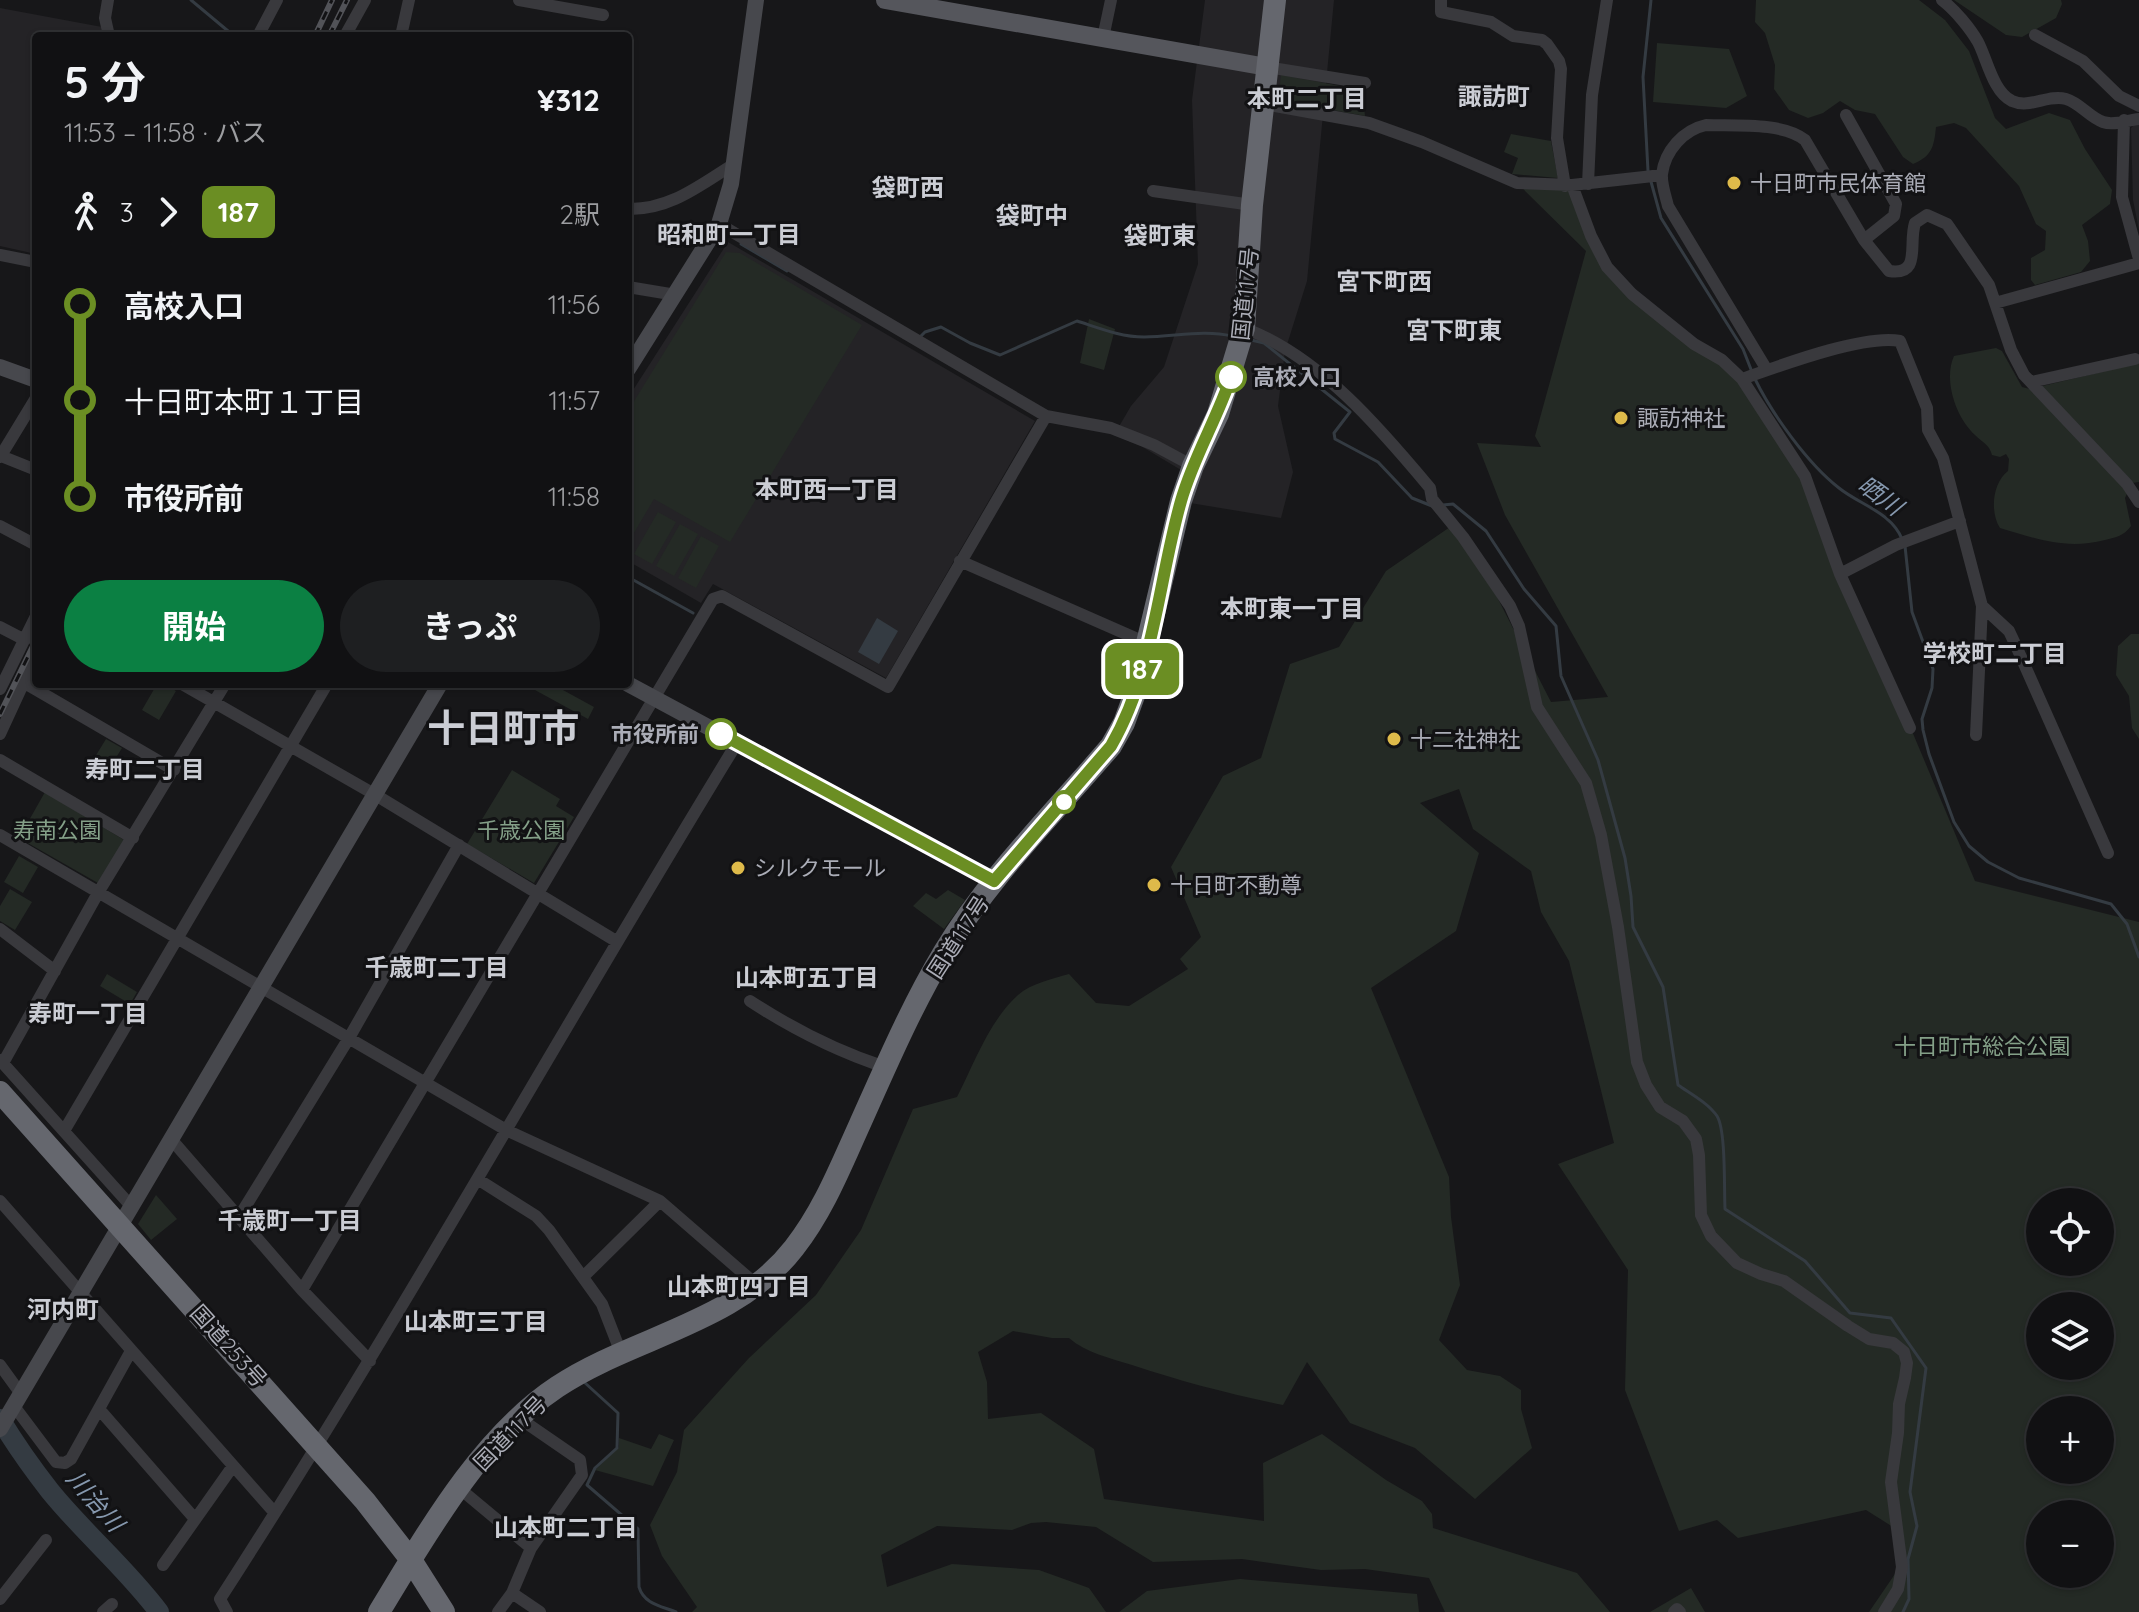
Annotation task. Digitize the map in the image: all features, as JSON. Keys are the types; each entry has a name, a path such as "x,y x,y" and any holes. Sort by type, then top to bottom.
{"highway":[{"name":"国道117号","path":"379,1612 459,1488 498,1438 519,1418 556,1387 621,1353 715,1312 758,1286 793,1249 824,1204 885,1067 944,953 994,881 1111,746 1127,716 1149,644 1181,501 1193,466 1218,414 1244,328 1252,205 1275,0"},
{"name":"国道253号","path":"0,1092 122,1222 318,1446 411,1560 444,1612"}],"main road":[{"path":"885,0 1267,67"}],"street":[{"path":"108,0 105,18 108,32"},
{"path":"260,32 277,0"},
{"path":"347,32 365,0"},
{"path":"402,32 409,0"},
{"path":"519,0 603,15"},
{"path":"632,363 719,224 731,184 756,0"},
{"path":"1103,38 1111,0"},
{"path":"1441,0 1441,12 1491,22 1513,36 1542,40 1559,61 1557,138 1568,186 1607,267 1653,312 1694,344 1722,360 1742,379 1805,476 1840,574 1910,728"},
{"path":"1588,184 1592,95 1607,0"},
{"path":"1942,0 1978,42 2001,90 2011,101 2032,104 2056,97 2069,100 2101,122 2114,124 2139,119"},
{"path":"2035,35 2083,61 2119,96 2139,106"},
{"path":"1267,67 1365,83"},
{"path":"1263,104 1369,123 1517,183 1568,186 1659,175"},
{"path":"1846,115 1896,204 1894,216 1864,240"},
{"path":"1995,303 2139,261 2122,197 2124,120"},
{"path":"1767,370 1668,206 1659,175 1675,143 1695,127 1772,129 1797,134 1805,140 1864,240 1889,271 1900,273 1911,263 1911,235 1915,223 1927,215 1947,224 1989,285 2011,350 2031,382 2127,484 2139,502"},
{"path":"632,209 654,208 672,202 734,164"},
{"path":"1153,191 1252,205"},
{"path":"719,224 1046,416 1111,428 1154,445 1193,466"},
{"path":"0,255 32,261"},
{"path":"632,287 676,295"},
{"path":"1244,328 1267,337 1295,354 1366,414 1430,488 1432,499 1463,537 1510,606 1519,626 1537,707 1586,783 1601,835 1618,927 1637,1062 1646,1085 1660,1107 1683,1121 1696,1139 1701,1215 1711,1236 1737,1263 1784,1281 1869,1339 1893,1343 1904,1352 1907,1363 1899,1404 1891,1482 1902,1567 1898,1589 1884,1612"},
{"path":"1742,379 1853,346 1888,339 1900,341 1927,408 1928,430 1943,458 1982,606 1976,735"},
{"path":"2031,382 2135,359"},
{"path":"0,367 32,379"},
{"path":"32,405 0,457 32,469"},
{"path":"302,1290 713,599 722,596 888,687 1046,416"},
{"path":"1840,574 1896,545 1960,521"},
{"path":"0,526 32,543"},
{"path":"960,561 1149,644"},
{"path":"1982,606 2009,631 2108,853"},
{"path":"0,689 32,625"},
{"path":"0,627 25,640"},
{"path":"0,734 32,664"},
{"path":"23,682 32,687"},
{"path":"632,686 994,881"},
{"path":"33,688 174,770"},
{"path":"189,688 374,794 616,941"},
{"path":"122,1222 64,1131 1,1062 98,893 223,688"},
{"path":"64,1131 325,688"},
{"path":"0,1429 438,688"},
{"path":"227,1612 220,1599 370,1361 508,1131 616,941 737,743"},
{"path":"0,760 133,838"},
{"path":"0,835 508,1131 660,1201 758,1286"},
{"path":"239,1217 349,1038 459,845"},
{"path":"0,929 55,971"},
{"path":"750,1001 794,1029 851,1056 885,1067"},
{"path":"0,1107 122,1222"},
{"path":"171,1139 302,1290 370,1361"},
{"path":"479,1180 536,1216 602,1304 621,1353"},
{"path":"0,1201 274,1512"},
{"path":"583,1277 660,1201"},
{"path":"0,1365 15,1403 56,1462 65,1463 71,1459 131,1351"},
{"path":"99,1409 195,1519"},
{"path":"498,1612 512,1593 531,1548 582,1475 583,1469 580,1460 519,1418"},
{"path":"163,1565 233,1466"},
{"path":"459,1488 531,1548"},
{"path":"0,1599 46,1540"},
{"path":"512,1593 540,1612"},
{"path":"1674,1612 1677,1609 1680,1612"}],"shaded area":[{"path":"1205,0 1334,0 1307,281 1285,351 1278,406 1293,472 1281,518 1172,500 1181,470 1141,446 1114,435 1131,406 1164,367 1198,264 1192,100"},
{"path":"0,8 102,27 101,32 32,32 32,253 0,246"},
{"path":"2137,122 2139,230 2133,200 2131,128"},
{"path":"728,242 1035,421 886,678 713,584 701,603 632,563 632,392"},
{"path":"877,618 898,631 879,664 858,652"}],"green space":[{"path":"1756,0 1919,0 1945,20 1969,51 1995,118 2006,129 2049,113 2070,120 2112,190 2110,204 2082,225 2090,261 2081,272 2035,285 2031,280 2031,258 2045,250 2046,231 2036,224 2019,186 1966,128 1954,123 1936,127 1931,150 1913,164 1903,157 1875,114 1855,110 1840,101 1823,113 1808,118 1789,110 1774,89 1775,65 1765,33 1755,22"},
{"path":"1954,0 2061,0 2062,4 2056,18 2022,37 2006,35"},
{"path":"1657,43 1729,49 1747,96 1726,108 1653,102"},
{"path":"1281,75 1362,90 1365,116 1278,100"},
{"path":"1511,134 1551,141 1558,178 1512,174 1518,158 1504,152"},
{"name":"十日町市総合公園","path":"1517,183 1565,186 1607,267 1742,379 1814,498 1975,881 2139,922 2139,1612 1869,1612 1897,1571 1901,1532 1866,1510 1738,1538 1717,1520 1679,1531 1625,1390 1628,1270 1558,1164 1614,1143 1569,961 1541,912 1531,871 1473,829 1459,789 1420,803 1479,853 1456,931 1371,988 1449,1177 1460,1285 1439,1340 1467,1370 1500,1376 1521,1390 1521,1409 1532,1448 1475,1499 1415,1448 1350,1423 1307,1362 1283,1405 1151,1371 1091,1351 1069,1338 1013,1331 978,1352 987,1382 988,1419 1041,1413 1094,1449 1104,1499 1264,1521 1263,1463 1322,1434 1386,1480 1422,1501 1432,1514 1433,1528 1577,1573 1610,1612 1445,1612 1429,1578 1365,1569 1321,1570 1242,1559 1153,1562 1096,1527 1046,1522 1031,1523 1012,1530 937,1526 881,1555 887,1587 952,1564 1039,1570 1089,1588 1106,1612 692,1612 697,1607 662,1556 650,1525 677,1472 684,1430 749,1358 816,1295 861,1230 913,1109 957,1097 990,1030 1018,995 1036,984 1069,974 1096,1003 1129,1006 1188,969 1180,959 1201,937 1171,867 1223,776 1261,758 1290,664 1339,647 1386,571 1450,527 1497,597 1551,702 1608,697 1505,515 1477,443 1541,447 1535,436 1586,251"},
{"path":"726,252 740,253 862,325 730,542 654,499 632,536 632,405"},
{"path":"1089,319 1115,329 1104,370 1080,363"},
{"path":"1996,348 2002,351 2022,387 2030,389 2139,363 2139,482 2132,483 2125,498 2131,526 2123,534 2077,544 2039,539 2000,528 1994,498 1999,483 2008,471 2009,459 2006,454 2000,457 1992,455 1968,428 1953,398 1950,376 1954,356"},
{"path":"658,512 676,522 652,564 634,554"},
{"path":"680,524 698,534 674,576 656,566"},
{"path":"701,536 719,546 696,588 678,578"},
{"path":"2131,634 2139,634 2139,739 2132,728 2129,696 2116,675 2118,646"},
{"path":"155,688 176,691 159,720 142,710"},
{"path":"531,688 559,688 594,707 588,719"},
{"path":"106,739 122,748 106,774 90,765"},
{"name":"千歳公園","path":"512,770 560,799 556,806 574,817 534,883 467,844"},
{"name":"寿南公園","path":"45,792 124,840 98,883 19,838"},
{"path":"19,856 38,867 23,893 4,882"},
{"path":"10,889 32,902 15,930 0,921 0,906"},
{"path":"948,890 965,900 944,929 913,906 926,893 936,899"},
{"path":"107,974 137,992 130,1004 100,986"},
{"path":"156,1195 177,1219 151,1240 138,1224"},
{"path":"659,1434 674,1440 653,1486 595,1470 619,1447 619,1438 651,1449"},
{"path":"1240,1579 1417,1594 1419,1612 1119,1612 1147,1591"},
{"path":"1691,1588 1705,1612 1650,1612"}],"waterway":[{"path":"191,0 229,32"},
{"name":"晒川","path":"1648,171 1643,77 1651,0"},
{"name":"晒川","path":"1650,178 1661,218 1743,349 1752,372"},
{"path":"741,244 787,271"},
{"path":"920,337 941,327 1000,355 1077,321 1135,337 1199,333 1232,336"},
{"path":"1251,340 1264,343 1350,412 1334,433 1335,439 1378,462 1412,498 1432,506"},
{"name":"晒川","path":"1755,379 1781,423 1815,466 1847,494 1883,515 1902,539"},
{"path":"1443,505 1453,504 1486,531 1524,589 1556,626 1561,676 1598,760 1625,858 1633,927 1663,987 1678,1085 1709,1107 1720,1123 1725,1209 1805,1261 1850,1313 1891,1318 1926,1368 1910,1492 1917,1526 1908,1559 1909,1599 1903,1612"},
{"name":"晒川","path":"1905,546 1912,612 1933,669 1932,688 1922,719 1923,730 1954,822 1969,846 1988,862 2019,878 2111,904 2127,924 2139,957"},
{"path":"632,579 693,613"},
{"path":"584,1382 618,1413 617,1448 595,1468 587,1485 638,1529 641,1593 654,1604 676,1612"},
{"name":"川治川","path":"0,1419 50,1491 159,1612"}],"railway":[{"path":"317,32 332,0"},
{"path":"331,32 347,0"},
{"path":"0,714 32,648"}],"bus line":[{"name":"187","path":"721,734 994,881 1111,746 1124,723 1149,644 1181,501 1231,377"}],"place":[{"name":"十日町市民体育館","path":"1734,183"},
{"name":"高校入口","path":"1231,377"},
{"name":"諏訪神社","path":"1621,418"},
{"name":"市役所前","path":"721,734"},
{"name":"十二社神社","path":"1394,739"},
{"name":"シルクモール","path":"738,868"},
{"name":"十日町不動尊","path":"1154,885"}],"district":[{"name":"諏訪町","path":"1494,97"},
{"name":"本町二丁目","path":"1307,99"},
{"name":"袋町西","path":"908,188"},
{"name":"袋町中","path":"1032,216"},
{"name":"昭和町一丁目","path":"729,235"},
{"name":"袋町東","path":"1160,236"},
{"name":"宮下町西","path":"1384,282"},
{"name":"宮下町東","path":"1454,331"},
{"name":"本町西一丁目","path":"827,490"},
{"name":"本町東一丁目","path":"1292,609"},
{"name":"学校町二丁目","path":"1995,654"},
{"name":"十日町市","path":"503,729"},
{"name":"寿町二丁目","path":"145,770"},
{"name":"千歳町二丁目","path":"437,968"},
{"name":"山本町五丁目","path":"807,978"},
{"name":"寿町一丁目","path":"88,1014"},
{"name":"千歳町一丁目","path":"290,1221"},
{"name":"山本町四丁目","path":"739,1287"},
{"name":"河内町","path":"63,1310"},
{"name":"山本町三丁目","path":"476,1322"},
{"name":"山本町二丁目","path":"566,1528"}]}
